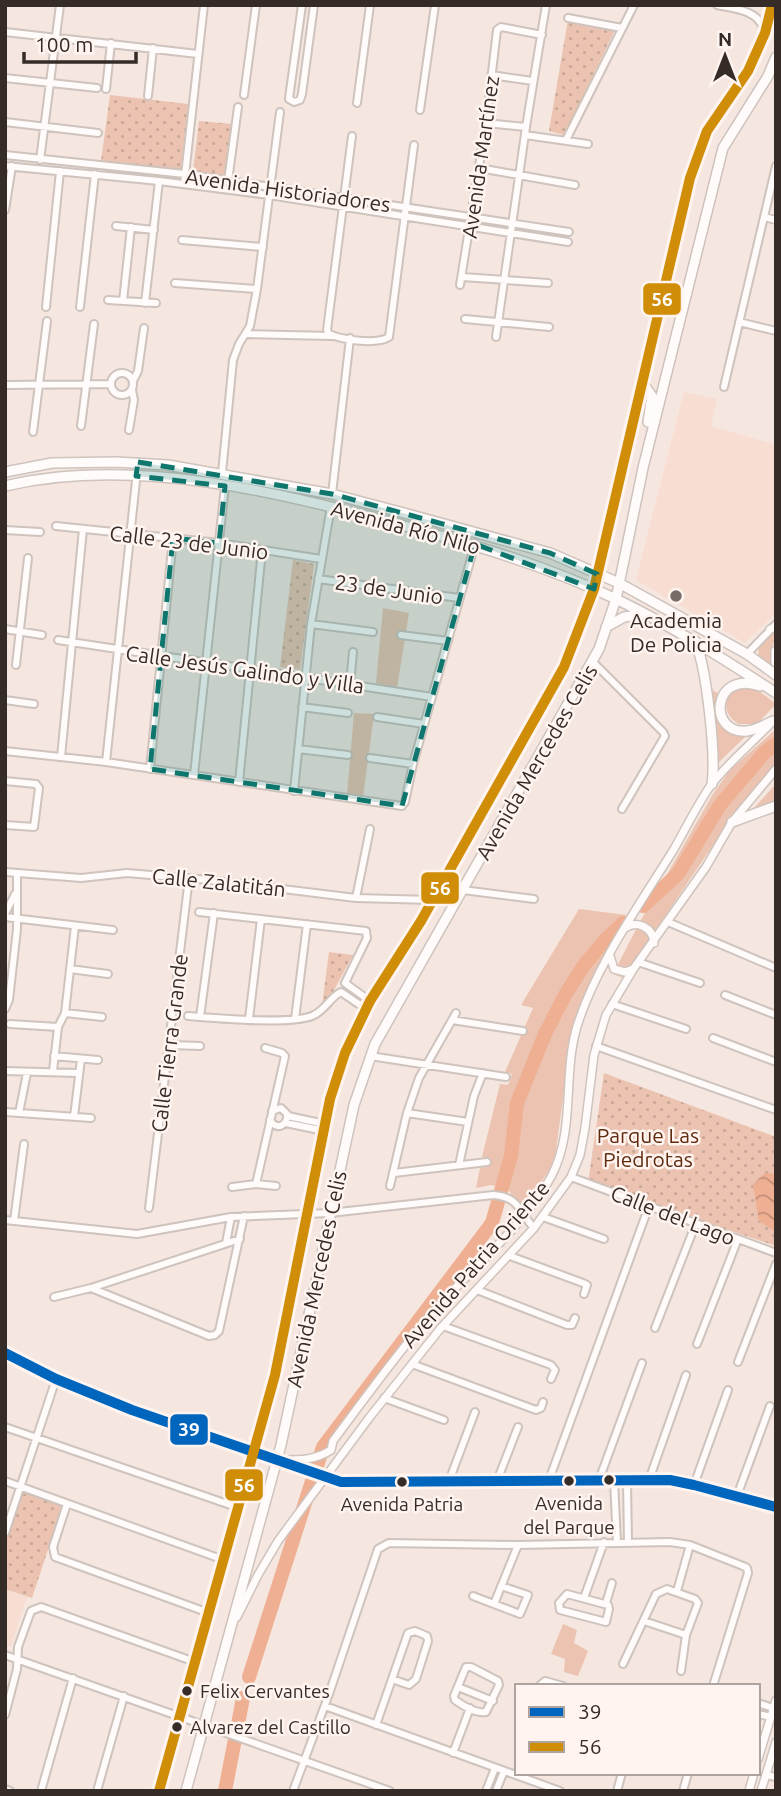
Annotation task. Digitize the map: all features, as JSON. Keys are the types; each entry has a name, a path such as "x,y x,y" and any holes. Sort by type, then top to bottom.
{"main road":[{"name":"Avenida Mercedes Celis","path":"255,1452 275,1375 330,1098 345,1053 368,1005 432,900 564,667 594,589 699,146 715,117 748,71 774,6"},
{"name":"Avenida Mercedes Celis","path":"278,1460 354,1105 370,1056 593,662 616,599 643,468 723,148 768,76 776,57"},
{"path":"642,382 652,396 642,454 643,468"},
{"name":"Avenida Río Nilo","path":"5,472 52,463 138,462 222,473 332,494 550,553 619,583 747,654 776,675"},
{"name":"Avenida Río Nilo","path":"5,486 55,477 136,476 183,479 331,506 475,544 616,599 695,640 774,692"},
{"path":"606,627 624,617 645,614"},
{"path":"702,629 695,640 702,658 713,763 712,785"},
{"path":"776,651 776,662"},
{"path":"774,692 753,684 730,687 720,698 720,708 727,726 736,731 748,731 775,720"},
{"path":"732,822 776,806"},
{"path":"159,1791 255,1452"},
{"name":"Avenida Patria Oriente","path":"186,1791 278,1460"}],"street":[{"path":"38,169 60,5"},
{"path":"184,184 204,6 197,5"},
{"path":"244,95 256,5"},
{"path":"302,5 289,97 294,102 300,100 302,94 314,5"},
{"path":"357,103 370,5"},
{"path":"420,110 435,5"},
{"path":"496,337 546,5"},
{"path":"566,140 634,5"},
{"path":"717,5 753,15 759,19 765,33"},
{"path":"568,18 622,28"},
{"name":"Avenida Martínez","path":"460,285 480,168 498,28 542,34"},
{"path":"5,32 198,54"},
{"path":"106,89 111,43"},
{"path":"148,96 153,48"},
{"path":"492,75 533,81"},
{"path":"5,78 97,88"},
{"path":"229,181 238,107"},
{"path":"222,473 233,360 239,344 247,334 257,289 280,111"},
{"path":"5,122 98,133"},
{"path":"486,123 526,127"},
{"path":"525,135 588,144"},
{"path":"335,337 327,330 352,136"},
{"path":"247,334 381,341 389,337 414,145"},
{"name":"Avenida Historiadores","path":"5,155 185,174 569,232"},
{"path":"5,210 8,166"},
{"name":"Avenida Historiadores","path":"8,166 270,195 568,242"},
{"path":"724,387 776,166"},
{"path":"480,168 575,185"},
{"path":"46,307 60,171"},
{"path":"80,307 95,174"},
{"path":"145,303 159,181"},
{"path":"764,217 776,220"},
{"path":"116,226 154,230"},
{"path":"123,301 131,227"},
{"path":"182,240 263,247"},
{"path":"461,276 548,284"},
{"path":"175,283 257,289"},
{"path":"108,300 156,303"},
{"path":"465,319 549,327"},
{"path":"33,432 47,321"},
{"path":"739,322 776,331"},
{"path":"81,426 94,324"},
{"path":"129,430 134,400 133,381 138,371 144,328"},
{"path":"332,494 350,338"},
{"path":"132,390 127,394 117,394 111,384 112,379 120,372 126,373 133,381"},
{"path":"5,385 111,384"},
{"path":"106,762 138,462"},
{"path":"194,775 225,486"},
{"path":"293,791 311,624 331,506"},
{"name":"Calle 23 de Junio","path":"57,526 219,543 321,559"},
{"path":"61,757 83,529"},
{"path":"5,530 40,532"},
{"path":"150,769 173,538"},
{"path":"5,751 106,762 402,806 475,544"},
{"path":"239,782 262,550"},
{"path":"16,665 28,558"},
{"name":"23 de Junio","path":"318,579 459,598"},
{"path":"311,624 373,632"},
{"path":"747,654 774,626"},
{"path":"5,629 42,635"},
{"path":"401,635 447,641"},
{"name":"Calle Jesús Galindo y Villa","path":"58,640 432,697"},
{"path":"350,684 353,652"},
{"path":"593,662 665,736 622,809"},
{"path":"5,701 34,704"},
{"path":"302,707 348,713"},
{"path":"377,717 425,724"},
{"name":"Avenida Patria Oriente","path":"278,1460 294,1463 331,1450 333,1441 399,1352 523,1216 545,1187 561,1153 567,1125 576,1030 610,956 712,785 775,720"},
{"path":"298,749 348,755"},
{"path":"370,758 413,764"},
{"name":"Avenida Patria Oriente","path":"229,1632 278,1541 322,1478 443,1326 534,1228 571,1177 582,1141 596,1046 612,1004 636,965 706,867 732,822 776,769"},
{"path":"5,781 36,784 39,788 34,827 5,825"},
{"path":"356,898 370,829"},
{"name":"Calle Zalatitán","path":"5,872 81,878 127,873 356,898 432,900"},
{"path":"5,1009 9,1000 17,918 17,874"},
{"name":"Calle Tierra Grande","path":"149,1209 189,878"},
{"path":"463,890 534,898"},
{"path":"16,891 5,915 113,930"},
{"path":"199,912 364,930 368,933 345,983 368,1005"},
{"path":"200,1017 214,913"},
{"path":"249,1018 261,919"},
{"path":"668,922 776,968"},
{"path":"295,1019 307,924"},
{"path":"624,929 634,924 644,927 651,933 654,943"},
{"path":"53,1071 58,1027 65,1013 75,926"},
{"path":"610,956 614,969 625,972 636,965 700,983"},
{"path":"70,969 108,974"},
{"path":"188,1016 295,1019 316,1014 341,992 368,1005"},
{"path":"725,995 776,1015"},
{"path":"612,1004 686,1029"},
{"path":"65,1013 102,1017"},
{"path":"390,1186 407,1113 419,1078 454,1016 523,1031"},
{"path":"10,1024 58,1027"},
{"path":"713,1038 776,1062"},
{"path":"170,1045 200,1046"},
{"path":"596,1046 776,1110"},
{"path":"256,1184 285,1056 265,1048"},
{"path":"54,1056 97,1060"},
{"path":"370,1056 506,1077"},
{"path":"74,1117 81,1059"},
{"path":"5,1071 78,1073"},
{"path":"19,1113 27,1073"},
{"path":"459,1166 474,1096 483,1073"},
{"path":"272,1111 281,1108 287,1119 325,1128"},
{"path":"5,1111 91,1118"},
{"path":"407,1113 468,1122"},
{"path":"270,1120 275,1126 282,1126 287,1119"},
{"path":"14,1221 24,1144"},
{"path":"394,1173 487,1162"},
{"name":"Calle del Lago","path":"571,1177 776,1253"},
{"path":"232,1187 256,1184 276,1186"},
{"path":"5,1220 137,1234 231,1217 330,1213 480,1196 505,1196 516,1202 523,1216 534,1228"},
{"path":"549,1480 649,1206"},
{"path":"91,1288 209,1336 215,1335 219,1331 244,1216"},
{"path":"226,1242 231,1217"},
{"path":"543,1217 604,1239"},
{"path":"655,1328 696,1223"},
{"path":"54,1297 91,1288 240,1239"},
{"path":"697,1344 738,1239"},
{"path":"510,1256 587,1285 584,1294"},
{"path":"738,1362 776,1264"},
{"path":"477,1290 567,1325 572,1325 575,1318"},
{"path":"443,1326 551,1366 555,1370 551,1379"},
{"path":"5,1353 56,1379 132,1410 278,1460"},
{"path":"599,1480 642,1363"},
{"path":"412,1364 536,1410 541,1408 543,1402"},
{"path":"649,1480 685,1375"},
{"path":"5,1533 56,1379"},
{"path":"694,1485 728,1390"},
{"path":"384,1398 444,1420"},
{"path":"737,1496 770,1406"},
{"path":"449,1481 475,1412"},
{"path":"5,1427 239,1508"},
{"path":"497,1481 518,1427"},
{"path":"294,1463 322,1478 355,1483 649,1480 694,1485 776,1507"},
{"path":"614,1480 617,1542"},
{"path":"627,1480 628,1542"},
{"path":"5,1481 224,1560"},
{"path":"67,1504 53,1547 55,1557 209,1613"},
{"path":"584,1598 604,1542"},
{"path":"293,1791 378,1549 382,1545 670,1542 690,1545 747,1568 748,1573 714,1684"},
{"path":"494,1604 518,1545"},
{"path":"677,1591 690,1545"},
{"path":"606,1603 567,1594 559,1607 560,1610 603,1623 609,1609 606,1603 612,1583"},
{"path":"472,1596 520,1614 528,1599 526,1594 501,1586"},
{"path":"623,1664 659,1592 667,1589 695,1599 698,1603 686,1635 681,1671"},
{"path":"5,1715 18,1660 18,1647 31,1611 37,1607 195,1662"},
{"path":"644,1621 686,1635"},
{"path":"376,1725 407,1635 412,1632 424,1634 428,1639 414,1683 409,1685 392,1679"},
{"path":"5,1655 390,1791"},
{"path":"471,1667 497,1679 499,1685 493,1700 486,1712 482,1713 456,1700 464,1670 471,1667"},
{"path":"41,1791 73,1678"},
{"path":"458,1687 493,1700"},
{"path":"97,1791 124,1696"},
{"path":"760,1753 775,1704"},
{"path":"325,1706 560,1791"},
{"path":"453,1753 470,1709"},
{"path":"760,1714 771,1717"},
{"path":"761,1791 776,1742"},
{"path":"486,1791 495,1768"},
{"path":"496,1791 504,1771"},
{"path":"531,1781 533,1775"},
{"path":"766,1775 776,1776"}],"highlighted area":[{"path":"138,462 332,494 550,553 597,574 594,589 475,544 402,806 150,769 173,538 219,543 225,486 136,476"}],"shaded area":[{"path":"684,392 717,399 711,426 776,445 776,613 745,643 636,580"},
{"path":"5,1589 27,1597 11,1647 5,1645"}],"green space":[{"path":"568,20 615,30 564,135 549,131"},
{"path":"110,95 188,104 181,170 101,161"},
{"path":"199,121 232,124 225,176 193,172"},
{"path":"293,560 314,564 300,670 280,667"},
{"path":"383,608 409,613 397,688 376,683"},
{"path":"776,630 771,664 758,657 759,648"},
{"path":"710,689 720,694 719,718 747,735 717,764 718,754"},
{"path":"736,689 759,691 776,704 757,724 739,724 727,711 729,694"},
{"path":"354,713 374,714 363,797 347,795"},
{"path":"776,729 776,766 722,832 623,978 613,974 713,794 730,770"},
{"path":"776,784 776,803 753,809"},
{"path":"579,909 626,915 595,976 571,1039 555,1157 549,1171 521,1209 508,1189 491,1185 476,1188 480,1168 486,1167 488,1157 482,1157 500,1084 508,1085 512,1074 505,1072 533,1008 521,1005"},
{"path":"329,952 353,955 333,992 322,1006"},
{"name":"Parque Las Piedrotas","path":"604,1073 776,1137 776,1246 588,1183"},
{"path":"22,1490 63,1504 32,1598 5,1589 5,1540"},
{"path":"563,1624 577,1630 574,1643 588,1651 578,1676 564,1672 565,1659 551,1654"}],"water":[{"path":"765,1173 776,1174 776,1232 759,1221 753,1185"}],"waterway":[{"path":"643,906 678,874 720,805 765,752 776,744"},
{"path":"249,1677 323,1447 492,1223 511,1156 517,1103 545,1034 584,965 623,923"},
{"path":"225,1791 243,1698"}],"transit line":[{"name":"56","path":"159,1791 275,1375 330,1099 345,1053 370,1001 421,921 564,667 594,589 690,178 707,131 748,71 765,33 772,5"},
{"name":"39","path":"5,1353 56,1379 132,1410 341,1482 670,1480 776,1507"}],"place":[{"name":"Academia De Policia","path":"676,596"},
{"name":"Avenida del Parque","path":"569,1481"},
{"name":"Avenida Patria","path":"402,1482"},
{"name":"Felix Cervantes","path":"187,1691"},
{"name":"Alvarez del Castillo","path":"177,1727"}]}
